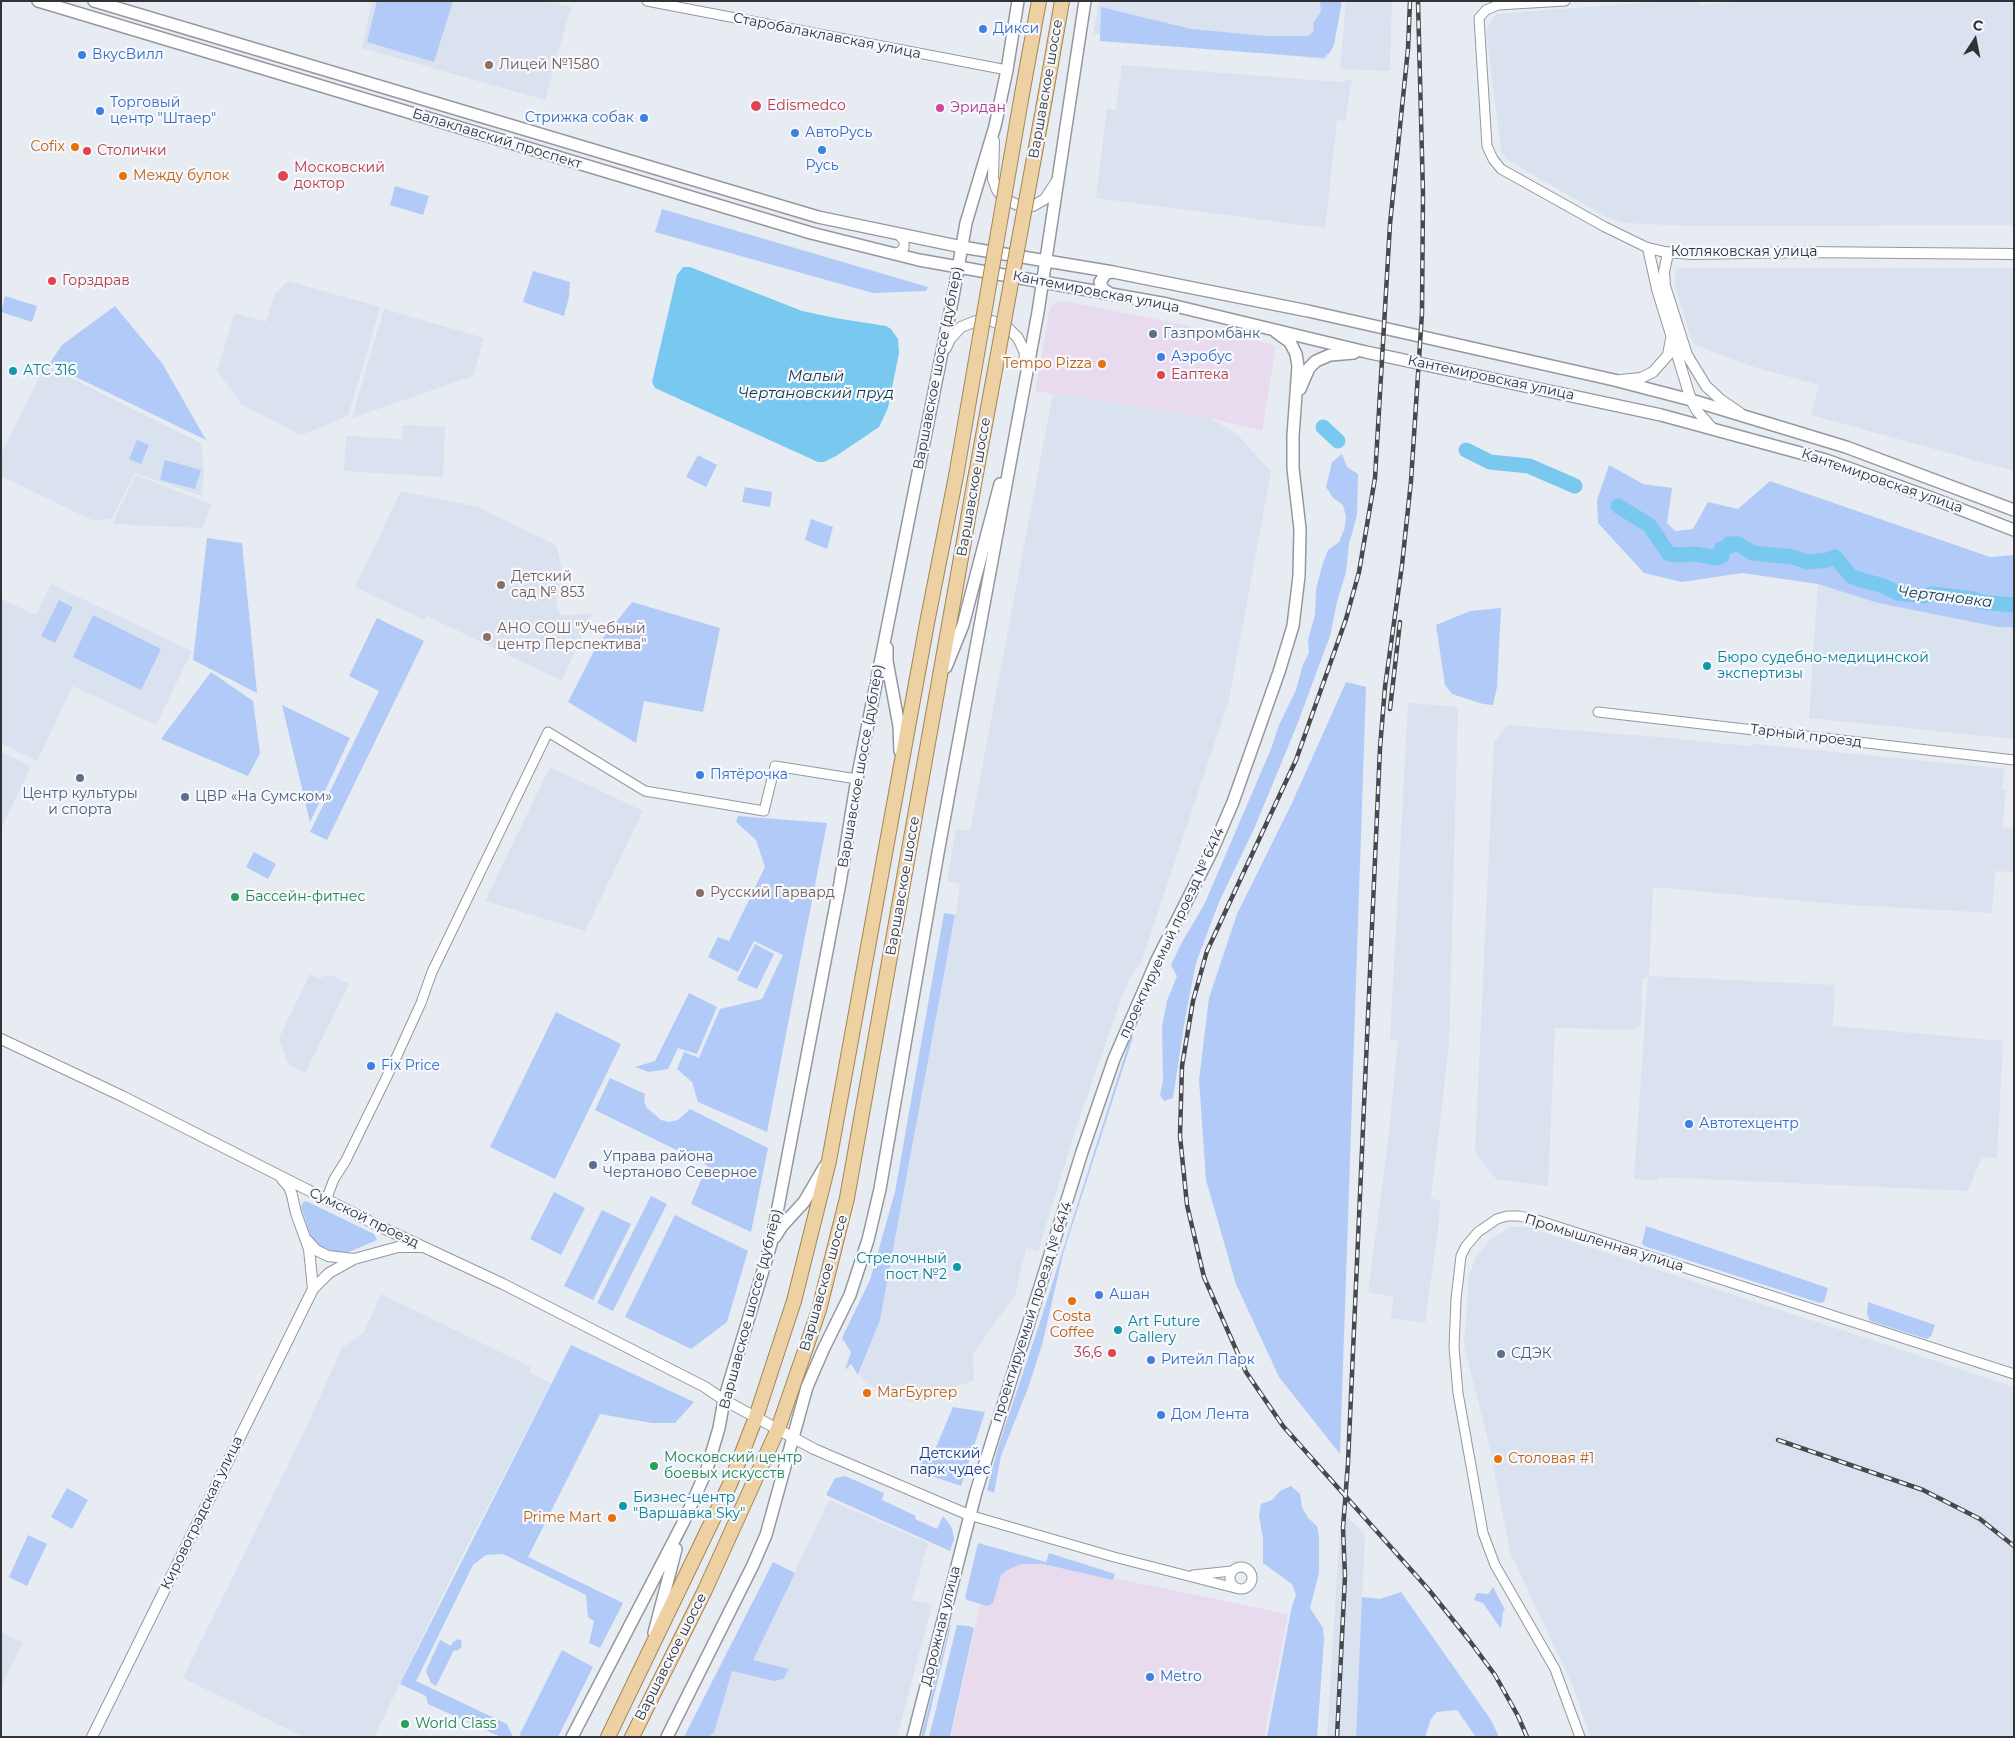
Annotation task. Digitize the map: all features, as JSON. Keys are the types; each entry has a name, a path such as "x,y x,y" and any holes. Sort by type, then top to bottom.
{"main road":[{"name":"Балаклавский проспект","path":"38,1 811,233 958,267"},
{"name":"Балаклавский проспект","path":"94,1 818,217 962,246"},
{"name":"Варшавское шоссе (дублёр)","path":"572,1737 684,1522 711,1459 724,1400 770,1244 840,883 856,779 938,375 962,246 968,216 995,126 1007,70 1018,1"},
{"name":"Варшавское шоссе","path":"608,1737 730,1484 756,1417 794,1301 829,1161 900,768 956,476 1022,94 1040,1"},
{"name":"Варшавское шоссе","path":"632,1737 705,1590 778,1429 819,1310 847,1198 1062,1"},
{"path":"667,1737 753,1565 774,1509 807,1387 850,1295 868,1240 880,1189 937,861 1024,392 1047,260 1085,1"},
{"name":"Кантемировская улица","path":"962,246 1113,272 1308,311 1614,380 1743,414 1846,447 2014,510"},
{"name":"Кантемировская улица","path":"958,267 1109,293 1263,326 1366,352 1488,379 1616,404 1712,428 1826,460 2014,530"},
{"path":"1109,293 1103,290 1101,279 1106,273 1113,272"},
{"name":"проектируемый проезд № 6414","path":"969,1515 1079,1161 1114,1059 1153,968 1190,898 1226,818 1282,663 1293,626 1299,576 1300,529 1293,468 1293,436 1298,366 1293,348 1285,338 1263,326"},
{"name":"проектируемый проезд № 6414","path":"1296,400 1310,368 1316,361 1330,355 1366,352"},
{"path":"939,683 963,625 1004,469 1019,420"},
{"path":"887,622 887,661 899,726 900,768"},
{"path":"770,1244 782,1226 804,1202 829,1161"},
{"name":"Дорожная улица","path":"912,1737 969,1515"},
{"path":"649,1652 667,1577 684,1522"}],"street":[{"name":"Старобалаклавская улица","path":"647,1 1007,70"},
{"path":"1498,3 1565,1"},
{"name":"Котляковская улица","path":"1498,3 1486,10 1479,18 1485,136 1493,159 1502,169 1605,227 1648,248 1668,253 2014,254"},
{"path":"375,103 387,100 388,94 381,88"},
{"path":"995,126 993,179 997,190 1004,199 1020,206 1033,206 1050,194 1058,178"},
{"path":"580,164 577,162 575,154 582,149 588,149"},
{"path":"892,253 898,253 904,248 904,241 898,234"},
{"path":"1648,248 1657,289 1691,400 1697,411 1712,428"},
{"path":"1668,253 1664,272 1665,286 1687,354 1706,386 1721,400 1743,414"},
{"path":"938,375 950,338 955,332 968,323 984,320 992,321 1007,327 1022,345 1025,353 1024,392"},
{"path":"1614,380 1641,378 1652,372 1668,355 1672,336"},
{"name":"Тарный проезд","path":"1598,712 2014,760"},
{"path":"326,1200 334,1179 345,1162 396,1058 421,1003 432,972 548,732 646,791 764,811 775,766 856,779"},
{"name":"Сумской проезд","path":"1,1039 81,1079 124,1097 313,1194 428,1248 705,1387 724,1400 814,1449 969,1515"},
{"path":"280,1177 289,1187 311,1257 313,1289"},
{"path":"296,1213 298,1198 303,1195 313,1194"},
{"name":"Промышленная улица","path":"1580,1737 1555,1669 1495,1565 1483,1533 1458,1393 1454,1347 1461,1256 1466,1246 1478,1232 1497,1219 1507,1216 1519,1216 1537,1220 2014,1374"},
{"path":"374,1253 388,1242 387,1233 383,1228"},
{"path":"304,1236 316,1250 326,1256 354,1259"},
{"path":"313,1289 329,1273 354,1259 398,1247 428,1248"},
{"name":"Кировоградская улица","path":"92,1737 313,1289"},
{"path":"969,1515 1114,1558 1183,1576 1235,1588 1246,1589 1251,1584 1252,1577 1249,1570 1242,1567 1232,1571 1183,1576"},
{"path":"1232,1571 1230,1578 1235,1588"}],"shaded area":[{"name":"Лицей №1580","path":"372,1 547,1 571,7 545,100 362,48"},
{"path":"1099,1 1336,1 1327,60 1093,34"},
{"path":"1346,1 1392,1 1390,71 1340,69"},
{"path":"1665,1 1695,1 1700,5 1746,1 2014,1 2014,225 1691,226 1627,223 1606,217 1506,159 1501,151 1486,30 1496,14"},
{"path":"1122,65 1339,82 1352,79 1345,121 1337,120 1325,228 1096,198 1107,109 1116,110"},
{"path":"1677,268 2014,268 2014,471 1811,415 1819,385 1754,367 1693,344 1674,282"},
{"path":"288,281 380,307 348,416 301,435 242,405 217,371 235,313 266,322 275,294"},
{"path":"1064,301 1245,337 1276,346 1262,431 1210,418 1035,391 1050,307"},
{"path":"384,309 484,338 473,376 352,418"},
{"path":"45,365 201,443 204,470 202,496 135,473 111,519 92,520 1,476 1,454"},
{"path":"1053,393 1210,418 1238,435 1271,472 1229,700 1142,960 1129,979 1076,1128 1038,1251 1026,1248 1015,1295 973,1354 974,1380 916,1403 887,1394 866,1383 859,1375 880,1320 958,900 960,884 947,881 956,829 970,831"},
{"path":"403,425 445,427 443,477 344,471 346,436 402,439"},
{"path":"136,475 211,504 203,528 112,524"},
{"name":"Детский сад № 853","path":"401,491 478,507 556,545 563,574 556,604 561,615 591,614 562,681 427,616 424,620 355,587"},
{"path":"51,584 192,651 156,725 73,686 37,761 1,743 1,599 36,615"},
{"path":"1818,584 1878,603 1998,627 2014,627 2014,739 1809,718"},
{"path":"1408,703 1458,707 1449,1045 1431,1198 1440,1201 1439,1223 1425,1323 1391,1318 1394,1297 1368,1292 1389,1133 1398,1040 1390,1039"},
{"path":"1508,725 1747,746 1755,744 2005,769 2002,789 2006,790 2002,827 2014,829 2014,872 1995,871 1992,913 1835,904 1653,887 1649,976 1835,985 1833,1026 2003,1041 1997,1158 1982,1157 1968,1191 1658,1177 1657,1180 1634,1179 1648,976 1642,979 1641,1024 1634,1030 1555,1028 1548,1186 1496,1179 1475,1152 1494,742"},
{"path":"1,752 31,766 1,829"},
{"path":"550,767 643,811 585,931 485,901"},
{"path":"310,974 318,978 331,975 349,984 305,1073 288,1064 279,1038"},
{"path":"1510,1227 1528,1227 2014,1387 2014,1737 1590,1737 1573,1686 1510,1552 1489,1445 1464,1346 1469,1276 1476,1257 1491,1239"},
{"path":"381,1294 531,1367 529,1372 551,1383 455,1570 374,1737 304,1737 183,1678 299,1443 342,1348 364,1332"},
{"path":"829,1500 928,1543 912,1600 932,1605 897,1737 708,1737 714,1733 732,1671 774,1681 789,1669 752,1660"},
{"path":"1341,1511 1365,1534 1356,1737 1327,1737"},
{"path":"1015,1558 1288,1614 1264,1737 951,1737 985,1582"},
{"path":"1,1632 23,1643 1,1687"}],"green space":[{"path":"377,1 453,1 434,62 367,42"},
{"path":"1320,1 1342,1 1334,45 1325,58 1100,41 1101,7 1191,29 1266,36 1308,36 1314,31 1313,23 1321,12"},
{"path":"395,186 429,196 423,215 390,205"},
{"path":"662,209 928,287 926,291 873,293 655,232"},
{"path":"533,271 570,282 569,297 564,316 523,302"},
{"path":"5,296 37,306 32,322 1,312"},
{"path":"115,306 162,363 206,440 49,364 62,345"},
{"path":"137,440 149,445 141,464 129,459"},
{"path":"1342,454 1347,467 1358,474 1357,515 1349,544 1346,572 1330,636 1297,725 1254,829 1219,902 1196,963 1173,1098 1164,1101 1160,1095 1163,1081 1162,1027 1167,1001 1177,976 1171,965 1204,905 1271,749 1279,725 1296,690 1303,664 1309,653 1308,640 1315,615 1316,589 1323,563 1328,550 1339,542 1344,530 1346,517 1343,505 1333,498 1326,487 1332,462"},
{"path":"698,455 717,465 706,487 686,477"},
{"path":"165,460 201,470 195,489 160,480"},
{"path":"1609,465 1643,484 1672,488 1667,523 1675,531 1693,529 1708,502 1738,509 1770,481 1990,557 2014,555 2014,627 1998,627 1878,603 1818,584 1742,573 1682,582 1644,573 1598,523 1597,500"},
{"path":"745,487 772,492 770,507 742,502"},
{"path":"811,519 833,527 827,549 805,540"},
{"path":"207,538 242,543 257,693 193,660"},
{"path":"59,600 73,607 55,643 41,636"},
{"path":"632,602 720,628 703,712 644,701 636,743 568,702 596,647"},
{"path":"1501,608 1497,687 1493,705 1483,704 1452,694 1445,685 1436,625 1470,611"},
{"path":"93,615 161,649 141,690 73,657"},
{"path":"377,618 424,641 327,840 310,832 379,691 349,676"},
{"path":"211,672 253,701 260,753 248,776 161,739"},
{"path":"1346,682 1366,687 1340,1454 1279,1377 1236,1284 1206,1180 1199,1080 1209,998 1237,914 1292,803"},
{"path":"282,705 350,738 310,822"},
{"path":"738,816 827,823 767,1132 698,1102 692,1082 677,1069 684,1052 699,1058 720,1009 762,999 783,955 754,941 738,972 708,957 718,937 729,941 765,867 756,840 736,822"},
{"path":"254,852 276,864 268,879 246,867"},
{"path":"944,913 955,915 880,1320 858,1375 851,1364 845,1370 851,1352 842,1338 870,1280 895,1192"},
{"path":"755,944 774,954 757,989 737,980"},
{"path":"689,993 717,1007 697,1054 678,1048 668,1069 649,1072 635,1067 655,1061"},
{"path":"556,1012 621,1044 555,1179 490,1147"},
{"path":"1131,1036 1133,1037 1063,1254 1042,1345 1028,1388 1001,1456 994,1493 987,1490 999,1444"},
{"path":"610,1078 645,1094 644,1102 647,1108 661,1120 669,1122 678,1120 690,1109 768,1148 751,1232 691,1204 707,1165 595,1110"},
{"path":"554,1192 585,1208 561,1255 530,1239"},
{"path":"651,1196 667,1204 613,1311 597,1303"},
{"path":"306,1201 374,1234 377,1240 344,1254 321,1251 311,1237 301,1207 303,1202"},
{"path":"602,1210 631,1224 593,1300 564,1286"},
{"path":"675,1215 748,1251 727,1322 691,1349 625,1317"},
{"path":"1646,1226 1828,1288 1824,1302 1820,1303 1644,1246 1642,1243"},
{"path":"1868,1302 1935,1325 1931,1336 1927,1339 1870,1321 1867,1314"},
{"path":"571,1345 694,1402 675,1423 652,1423 600,1414 528,1557 623,1603 600,1648 589,1643 594,1621 588,1617 586,1595 503,1554 486,1555 473,1565 416,1681 507,1724 513,1737 501,1737 428,1704 426,1696 400,1684"},
{"name":"Детский парк чудес","path":"953,1407 985,1412 961,1486 917,1471 925,1456 934,1452"},
{"path":"845,1476 884,1493 882,1500 916,1516 915,1519 937,1529 943,1516 951,1526 953,1533 954,1539 950,1551 826,1495 835,1478"},
{"path":"1291,1486 1300,1494 1302,1507 1308,1518 1317,1526 1319,1537 1319,1573 1310,1608 1323,1628 1324,1640 1317,1737 1267,1737 1292,1606 1296,1595 1292,1584 1263,1563 1263,1539 1259,1516 1261,1504 1272,1500 1280,1491"},
{"path":"67,1488 88,1500 72,1529 51,1517"},
{"path":"28,1535 47,1544 27,1586 9,1577"},
{"path":"978,1543 1046,1562 1049,1553 1115,1574 1113,1580 1043,1564 1021,1564 1001,1575 993,1603 987,1606 965,1598"},
{"path":"773,1562 795,1573 753,1660 789,1669 783,1679 774,1681 732,1671 714,1733 708,1737 684,1737"},
{"path":"1493,1587 1505,1610 1503,1611 1501,1629 1483,1603 1474,1600 1477,1593 1488,1594"},
{"path":"1401,1592 1491,1720 1499,1737 1476,1737 1457,1710 1437,1712 1431,1719 1425,1737 1356,1737 1362,1597 1380,1599"},
{"path":"950,1625 924,1737 921,1737"},
{"path":"957,1625 974,1628 950,1737 929,1737"},
{"path":"458,1639 462,1641 461,1648 456,1651 454,1650 436,1686 431,1683 426,1671 440,1640 451,1646"},
{"path":"562,1650 593,1667 558,1737 521,1737 520,1734"}],"water":[{"name":"Малый Чертановский пруд","path":"683,267 690,267 802,311 886,326 891,329 898,339 899,353 888,408 879,427 836,456 824,462 818,462 655,388 652,382 677,275"}],"waterway":[{"name":"Чертановка","path":"1323,427 1338,441"},
{"name":"Чертановка","path":"1466,450 1490,462 1529,466 1575,486"},
{"name":"Чертановка","path":"1618,506 1649,525 1669,554 1695,554 1718,558 1722,556 1721,549 1728,547 1729,544 1738,544 1753,553 1793,557 1807,562 1828,560 1835,557 1851,576 1881,585 1898,593 1922,596 1933,594 1974,599 1980,602 2014,605"}],"railway":[{"path":"1410,1 1408,49 1390,224 1375,478 1359,572 1346,619 1296,760 1207,951 1193,1001 1182,1066 1180,1136 1187,1205 1204,1277 1246,1372 1283,1426 1429,1590 1469,1640 1495,1675 1518,1716 1527,1737"},
{"path":"1337,1737 1345,1576 1343,1528 1348,1463 1380,748 1385,687 1402,565 1411,481 1422,313 1423,194 1418,1"},
{"path":"1390,709 1400,622"},
{"path":"1778,1440 1923,1490 1980,1519 2014,1546"}],"place":[{"name":"Дикси","path":"983,29"},
{"name":"ВкусВилл","path":"82,55"},
{"name":"Лицей №1580","path":"489,65"},
{"name":"Edismedco","path":"756,106"},
{"name":"Эридан","path":"940,108"},
{"name":"Торговый центр \"Штаер\"","path":"100,111"},
{"name":"Стрижка собак","path":"644,118"},
{"name":"АвтоРусь","path":"795,133"},
{"name":"Cofix","path":"75,147"},
{"name":"Русь","path":"822,150"},
{"name":"Столички","path":"87,151"},
{"name":"Между булок","path":"123,176"},
{"name":"Московский доктор","path":"283,176"},
{"name":"Горздрав","path":"52,281"},
{"name":"Газпромбанк","path":"1153,334"},
{"name":"Аэробус","path":"1161,357"},
{"name":"Tempo Pizza","path":"1102,364"},
{"name":"АТС 316","path":"13,371"},
{"name":"Еаптека","path":"1161,375"},
{"name":"Детский сад № 853","path":"501,585"},
{"name":"АНО СОШ \"Учебный центр Перспектива\"","path":"487,637"},
{"name":"Бюро судебно-медицинской экспертизы","path":"1707,666"},
{"name":"Пятёрочка","path":"700,775"},
{"name":"Центр культуры и спорта","path":"80,778"},
{"name":"ЦВР «На Сумском»","path":"185,797"},
{"name":"Русский Гарвард","path":"700,893"},
{"name":"Бассейн-фитнес","path":"235,897"},
{"name":"Fix Price","path":"371,1066"},
{"name":"Автотехцентр","path":"1689,1124"},
{"name":"Управа района Чертаново Северное","path":"593,1165"},
{"name":"Стрелочный пост №2","path":"957,1267"},
{"name":"Ашан","path":"1099,1295"},
{"name":"Costa Coffee","path":"1072,1301"},
{"name":"Art Future Gallery","path":"1118,1330"},
{"name":"36,6","path":"1112,1353"},
{"name":"СДЭК","path":"1501,1354"},
{"name":"Ритейл Парк","path":"1151,1360"},
{"name":"МагБургер","path":"867,1393"},
{"name":"Дом Лента","path":"1161,1415"},
{"name":"Столовая #1","path":"1498,1459"},
{"name":"Московский центр боевых искусств","path":"654,1466"},
{"name":"Бизнес-центр \"Варшавка Sky\"","path":"623,1506"},
{"name":"Prime Mart","path":"612,1518"},
{"name":"Metro","path":"1150,1677"},
{"name":"World Class","path":"405,1724"}]}
